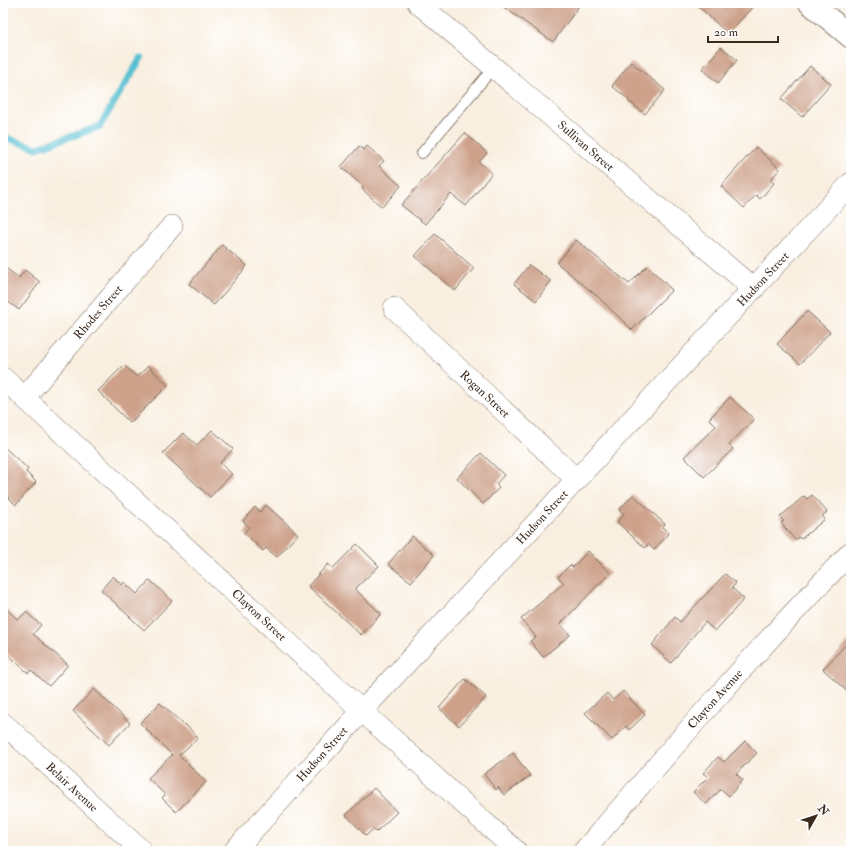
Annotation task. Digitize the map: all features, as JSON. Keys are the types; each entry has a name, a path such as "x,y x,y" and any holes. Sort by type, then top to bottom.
{"street":[{"name":"Sullivan Street","path":"418,3 754,289"},
{"path":"810,3 851,38"},
{"name":"Hudson Street","path":"234,851 851,183"},
{"name":"Rhodes Street","path":"24,398 172,226"},
{"name":"Rogan Street","path":"394,308 577,480"},
{"name":"Clayton Street","path":"3,378 362,711 516,851"},
{"name":"Clayton Avenue","path":"584,851 686,731 851,552"},
{"name":"Belair Avenue","path":"3,723 142,851"}],"lane":[{"path":"422,153 494,67"}],"building":[{"path":"498,3 581,3 553,42"},
{"path":"695,3 756,3 728,34"},
{"path":"721,47 737,60 718,83 702,69"},
{"path":"631,62 665,90 645,114 612,86"},
{"path":"810,66 831,84 802,117 781,99"},
{"path":"465,133 487,153 479,162 492,173 466,206 451,194 425,224 401,205"},
{"path":"359,146 364,150 367,146 384,161 379,166 401,186 382,207 362,189 364,187 341,167"},
{"path":"756,147 780,169 770,180 774,183 760,199 756,195 744,208 721,186"},
{"path":"435,234 474,268 455,291 415,256"},
{"path":"576,240 629,284 647,266 672,290 632,330 597,296 557,263"},
{"path":"222,245 247,266 214,305 189,284"},
{"path":"529,265 551,281 536,301 514,284"},
{"path":"3,266 19,278 25,270 40,282 19,310 3,298"},
{"path":"807,311 830,332 800,364 777,344"},
{"path":"124,365 137,377 148,366 168,385 130,423 98,391"},
{"path":"730,397 754,419 729,445 733,449 704,477 684,457 716,426 709,419"},
{"path":"212,430 233,449 220,463 232,474 210,497 163,453 183,433 197,445"},
{"path":"3,446 28,469 26,472 36,482 16,505 3,492"},
{"path":"481,453 504,475 496,484 499,488 483,504 457,478"},
{"path":"633,495 665,524 662,527 669,533 654,550 648,544 645,548 617,522 624,514 619,510"},
{"path":"812,495 827,512 822,516 825,519 801,539 799,537 795,540 781,523 784,521 780,517 804,496 807,499"},
{"path":"266,505 298,534 277,557 266,548 263,551 244,533 249,527 243,521 255,507 260,512"},
{"path":"412,536 434,555 411,582 388,564"},
{"path":"357,544 379,566 355,589 381,614 361,635 308,586 328,564 333,568"},
{"path":"588,551 610,573 560,624 570,635 543,657 530,641 536,637 521,619 564,583 558,577 570,565 573,567"},
{"path":"725,574 736,583 732,588 744,599 715,631 705,622 671,663 652,645 675,617 680,622"},
{"path":"113,576 122,585 124,582 137,594 150,580 172,601 144,630 101,590"},
{"path":"3,606 18,620 26,612 41,625 33,634 68,665 49,686 31,670 28,673 3,650"},
{"path":"851,639 851,695 823,669"},
{"path":"465,679 486,697 459,726 439,708"},
{"path":"94,689 130,723 109,745 73,711"},
{"path":"623,691 645,715 629,730 626,726 612,740 585,713 607,693 613,700"},
{"path":"160,703 184,725 185,724 198,738 179,755 206,782 176,812 162,798 165,795 148,778 172,755 140,723"},
{"path":"745,741 757,753 736,774 743,780 729,796 721,789 706,804 693,792 708,777 703,773 718,757 724,762"},
{"path":"513,753 530,776 504,795 498,787 496,790 484,774"},
{"path":"374,788 397,812 376,832 373,829 366,836 346,815"}],"waterway":[{"path":"3,137 37,148 99,127 141,58"}]}
